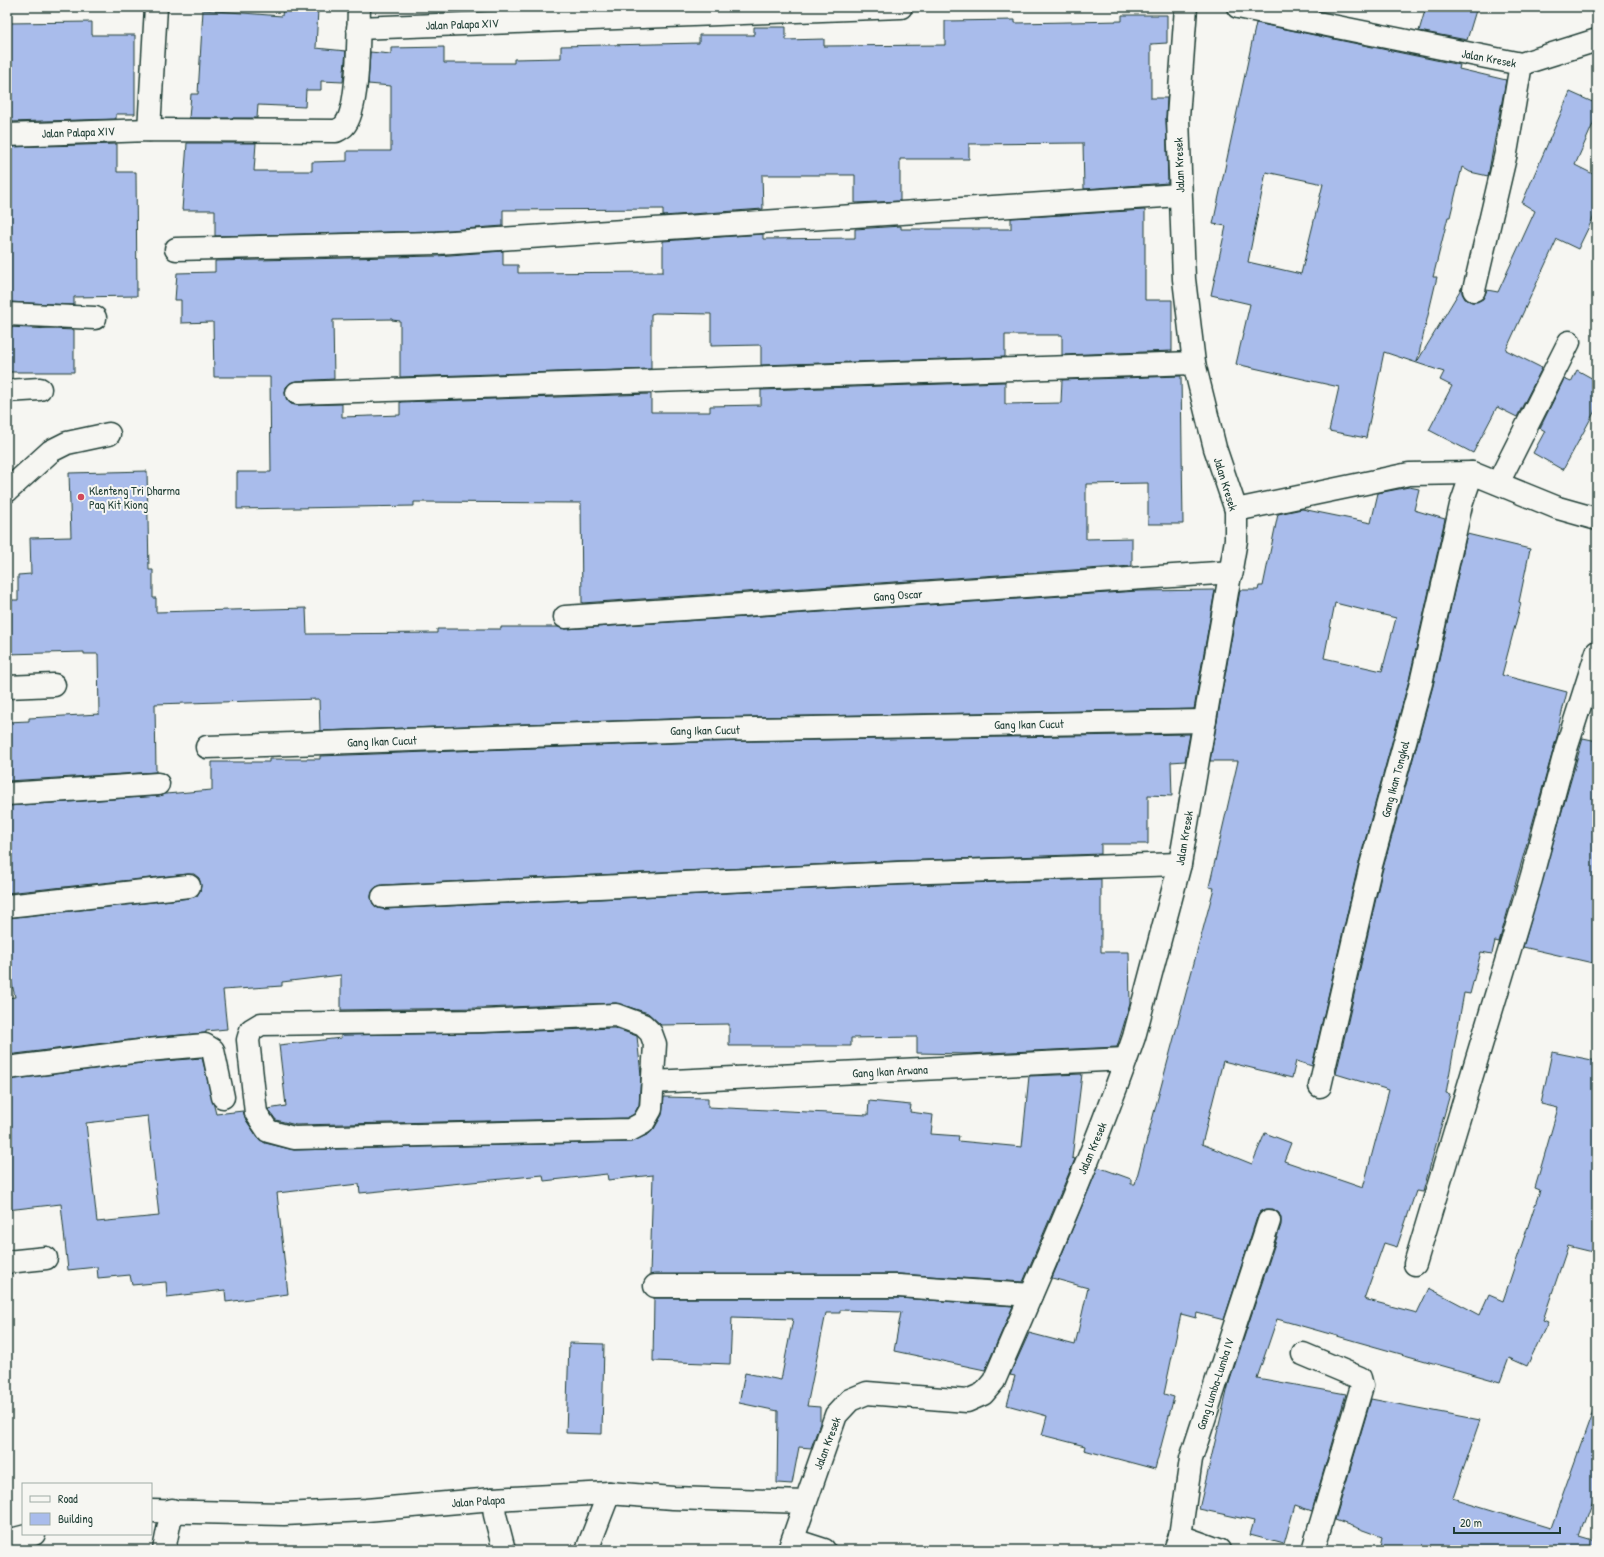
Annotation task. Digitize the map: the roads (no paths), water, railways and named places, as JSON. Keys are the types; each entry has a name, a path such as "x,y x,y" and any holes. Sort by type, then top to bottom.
{"street":[{"path":"149,130 156,7"},
{"name":"Jalan Palapa XIV","path":"7,135 149,130 336,131 344,126 350,116 354,96 359,7"},
{"name":"Jalan Palapa XIV","path":"358,28 902,7"},
{"name":"Jalan Kresek","path":"791,1545 836,1415 850,1400 867,1393 967,1401 983,1394 994,1381 1106,1114 1134,1037 1180,864 1204,721 1232,572 1236,540 1236,510 1215,448 1194,363 1184,279 1178,118 1186,7"},
{"name":"Jalan Kresek","path":"1238,7 1521,64 1597,40"},
{"path":"1474,290 1506,153 1521,64"},
{"path":"176,249 437,243 1180,195"},
{"path":"7,314 95,318"},
{"path":"1498,483 1569,342"},
{"path":"297,393 1194,363"},
{"path":"7,391 40,389"},
{"path":"7,491 51,451 66,443 109,434"},
{"path":"1236,510 1408,474 1472,473 1558,508 1597,518"},
{"name":"Gang Ikan Tongkol","path":"1320,1086 1370,870 1420,683 1462,505 1472,473"},
{"name":"Gang Oscar","path":"565,618 1232,572"},
{"path":"1415,1264 1531,879 1566,750 1597,652"},
{"path":"7,688 54,685"},
{"name":"Gang Ikan Cucut","path":"207,747 700,730 1204,721"},
{"path":"7,794 158,784"},
{"path":"383,897 898,873 1180,864"},
{"path":"7,906 189,886"},
{"path":"616,1015 643,1026 651,1033 655,1044 653,1082 651,1109 643,1123 630,1130 294,1138 268,1131 256,1113 248,1040 251,1030 261,1024 482,1021 616,1015"},
{"path":"7,1068 148,1050 205,1045 213,1050 224,1097"},
{"name":"Gang Ikan Arwana","path":"653,1082 1126,1059"},
{"name":"Gang Lumba-Lumba IV","path":"1178,1543 1191,1459 1269,1221"},
{"path":"7,1262 46,1258"},
{"path":"656,1286 899,1286 1031,1295"},
{"path":"1303,1354 1360,1378 1362,1386 1313,1550"},
{"path":"587,1550 609,1493"},
{"name":"Jalan Palapa","path":"152,1511 172,1510 284,1514 366,1510 493,1499 609,1493 673,1498 805,1502"},
{"path":"493,1499 495,1515 504,1550"},
{"path":"164,1550 172,1510"},
{"path":"7,1541 30,1535"},
{"path":"1178,1543 1219,1550"},
{"path":"791,1545 824,1550"}],"place":[{"name":"Klenteng Tri Dharma Paq Kit Kiong","path":"81,497"}]}
